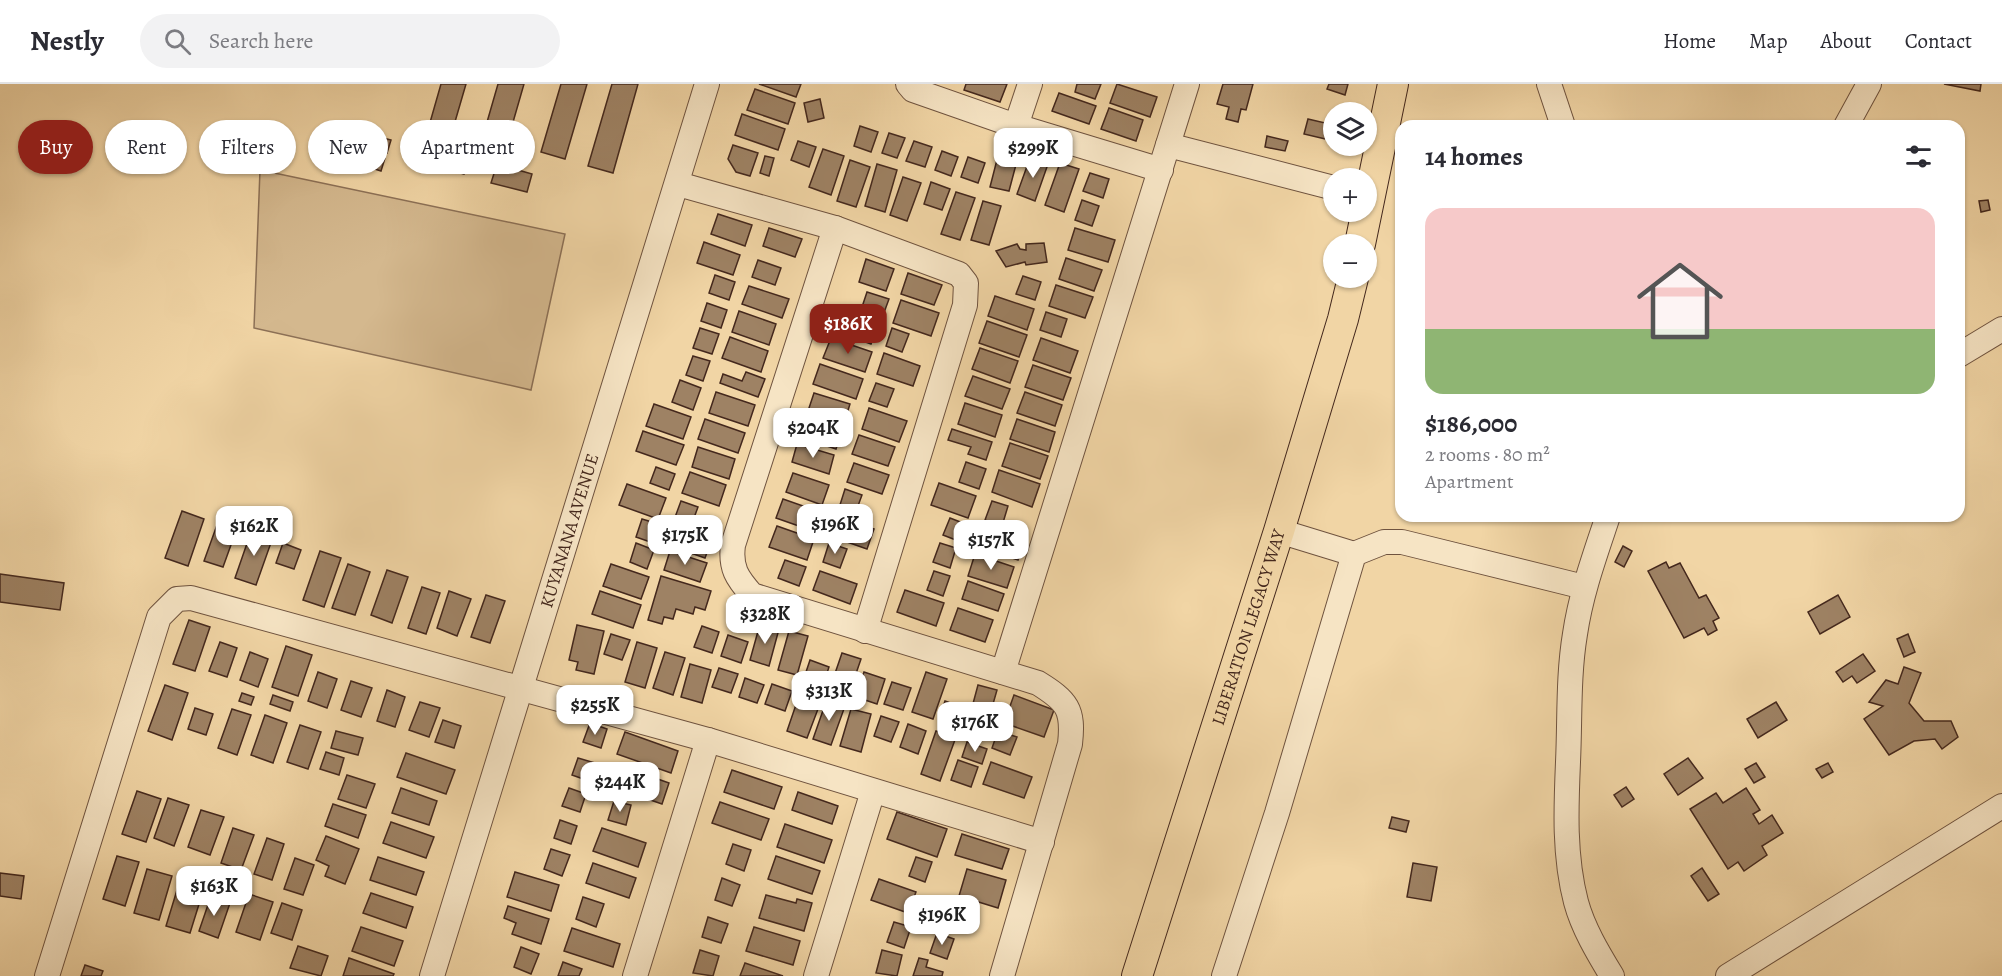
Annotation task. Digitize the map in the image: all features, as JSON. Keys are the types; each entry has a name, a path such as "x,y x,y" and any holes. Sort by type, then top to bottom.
{"main road":[{"path":"1375,168 1393,84"},
{"name":"LIBERATION LEGACY WAY","path":"1137,976 1279,531 1351,288"}],"street":[{"name":"KUYANANA AVENUE","path":"432,976 707,84"},
{"path":"908,84 913,90 1016,126 1161,170"},
{"path":"1016,126 1030,84"},
{"path":"1003,672 1187,84"},
{"path":"1549,84 1561,120"},
{"path":"1849,120 1869,84"},
{"path":"1168,145 1323,186"},
{"path":"678,184 835,228 959,274 966,283 968,293 865,631"},
{"path":"835,228 733,545 731,560 736,578 752,595 1038,683 1058,695 1068,707 1072,726 1070,744 1002,976"},
{"path":"1965,351 2002,329"},
{"path":"1606,522 1584,587 1570,674 1566,833 1576,904 1592,942 1612,976"},
{"path":"1279,531 1354,554 1384,542 1402,542 1584,587"},
{"path":"1224,976 1277,813 1354,554"},
{"path":"47,976 159,617 177,599 191,598 464,675 522,688 708,740 1042,842"},
{"path":"635,976 708,740"},
{"path":"816,976 873,791"},
{"path":"1728,976 2002,806"}],"shaded area":[{"path":"260,174 279,174 565,234 531,390 254,328"}],"building":[{"path":"441,84 466,84 456,120 431,120"},
{"path":"498,84 524,84 514,120 488,120"},
{"path":"561,84 587,84 565,159 541,152"},
{"path":"612,84 638,84 613,173 588,166"},
{"path":"759,84 801,84 796,97"},
{"path":"966,84 1007,84 1000,102 964,90"},
{"path":"1077,84 1101,84 1095,99 1075,92"},
{"path":"1117,84 1157,97 1150,117 1110,103"},
{"path":"1223,84 1253,84 1246,110 1241,109 1238,122 1226,119 1229,107 1217,104"},
{"path":"1329,84 1348,84 1345,95 1327,89"},
{"path":"1944,84 1981,84 1980,91"},
{"path":"755,89 795,103 788,124 747,110"},
{"path":"1059,93 1096,106 1089,124 1052,111"},
{"path":"820,99 824,118 808,122 804,103"},
{"path":"1109,108 1143,120 1136,141 1101,129"},
{"path":"742,114 785,129 778,150 735,135"},
{"path":"1308,119 1323,122 1323,138 1304,134"},
{"path":"860,126 878,132 871,152 854,146"},
{"path":"889,133 905,138 897,158 882,153"},
{"path":"1267,136 1288,141 1285,151 1265,147"},
{"path":"798,141 816,147 809,167 791,160"},
{"path":"914,141 932,147 925,167 906,161"},
{"path":"733,145 758,153 750,176 736,172 728,159"},
{"path":"823,149 844,156 831,195 809,187"},
{"path":"942,151 958,157 951,176 935,170"},
{"path":"999,152 1018,157 1009,191 990,187"},
{"path":"765,156 774,158 769,176 760,173"},
{"path":"968,157 985,163 978,183 961,177"},
{"path":"1030,158 1048,164 1035,201 1017,194"},
{"path":"850,160 870,167 856,207 837,201"},
{"path":"1060,163 1079,169 1064,212 1045,205"},
{"path":"877,164 897,170 885,212 865,206"},
{"path":"1090,173 1109,179 1103,198 1083,191"},
{"path":"494,174 532,174 527,192 491,183"},
{"path":"903,177 921,183 907,221 890,215"},
{"path":"931,182 950,189 942,210 924,204"},
{"path":"956,192 975,198 960,240 941,234"},
{"path":"1082,200 1099,206 1092,226 1075,220"},
{"path":"1988,200 1990,210 1981,212 1979,201"},
{"path":"983,201 1001,206 989,245 971,240"},
{"path":"718,214 752,225 745,246 711,234"},
{"path":"769,228 802,239 795,257 763,246"},
{"path":"1075,228 1115,240 1108,262 1068,250"},
{"path":"704,242 740,255 733,275 697,263"},
{"path":"1044,243 1047,262 1026,265 1025,262 1006,267 996,251 1017,244 1020,249 1026,250 1026,244"},
{"path":"1066,258 1102,270 1094,291 1059,279"},
{"path":"866,259 894,269 886,291 859,282"},
{"path":"758,260 781,268 775,285 752,277"},
{"path":"908,273 942,285 934,305 901,294"},
{"path":"715,275 735,282 729,300 709,293"},
{"path":"1023,276 1041,282 1035,300 1016,294"},
{"path":"1056,285 1093,297 1085,318 1049,306"},
{"path":"749,286 789,299 782,318 742,304"},
{"path":"867,292 889,299 882,318 861,310"},
{"path":"995,296 1034,309 1027,330 988,316"},
{"path":"901,300 939,313 931,336 893,323"},
{"path":"707,303 727,310 721,328 701,321"},
{"path":"739,311 776,324 769,345 732,332"},
{"path":"840,312 878,325 871,344 833,330"},
{"path":"1046,312 1067,319 1061,337 1040,330"},
{"path":"987,321 1027,335 1019,357 979,343"},
{"path":"700,328 719,334 712,354 693,348"},
{"path":"892,328 909,334 902,352 886,346"},
{"path":"730,337 768,351 761,372 722,358"},
{"path":"831,338 872,352 865,372 823,358"},
{"path":"1041,338 1078,351 1070,373 1033,360"},
{"path":"980,348 1018,361 1010,383 972,369"},
{"path":"884,353 920,366 913,386 877,374"},
{"path":"693,356 710,361 703,381 686,375"},
{"path":"820,364 863,379 856,399 813,384"},
{"path":"1033,365 1071,378 1063,400 1025,387"},
{"path":"746,372 765,379 758,397 720,383 723,374 742,381"},
{"path":"973,376 1010,389 1002,409 965,396"},
{"path":"680,380 701,388 693,410 672,402"},
{"path":"876,383 894,389 887,407 869,401"},
{"path":"716,392 755,405 748,426 709,413"},
{"path":"1025,392 1062,405 1055,426 1017,413"},
{"path":"814,393 850,404 844,423 808,411"},
{"path":"965,403 1002,415 995,437 958,424"},
{"path":"654,404 691,417 683,439 646,426"},
{"path":"869,408 907,421 899,442 862,429"},
{"path":"806,417 843,428 836,449 800,437"},
{"path":"705,419 745,433 738,453 698,439"},
{"path":"1017,419 1055,432 1049,452 1010,439"},
{"path":"952,429 992,442 986,460 968,454 971,447 948,440"},
{"path":"643,431 684,445 676,465 636,451"},
{"path":"859,435 895,447 888,466 852,454"},
{"path":"1010,443 1048,456 1040,479 1002,466"},
{"path":"797,444 834,455 829,474 792,462"},
{"path":"698,447 735,459 729,479 692,467"},
{"path":"966,462 986,469 979,489 959,482"},
{"path":"854,463 889,475 882,494 847,482"},
{"path":"656,467 675,474 669,490 650,483"},
{"path":"999,470 1040,484 1032,507 992,492"},
{"path":"690,472 726,485 719,506 682,493"},
{"path":"793,473 829,485 822,505 786,492"},
{"path":"939,483 976,496 968,518 931,505"},
{"path":"627,484 666,498 658,519 619,505"},
{"path":"845,489 862,495 855,514 839,508"},
{"path":"783,499 823,513 816,532 776,518"},
{"path":"681,501 698,507 691,526 674,520"},
{"path":"992,501 1008,506 1002,526 985,520"},
{"path":"182,511 204,519 188,566 165,558"},
{"path":"837,517 874,529 867,549 830,536"},
{"path":"950,518 968,525 961,542 943,535"},
{"path":"642,519 662,525 656,544 636,537"},
{"path":"217,525 236,531 223,567 204,561"},
{"path":"777,526 814,539 807,560 769,547"},
{"path":"983,526 1025,540 1018,560 976,546"},
{"path":"678,527 712,539 705,558 671,546"},
{"path":"252,529 273,537 256,585 235,578"},
{"path":"283,543 301,550 294,569 276,563"},
{"path":"636,543 654,550 647,569 630,562"},
{"path":"829,543 847,549 840,568 823,562"},
{"path":"940,543 956,548 950,568 933,562"},
{"path":"1623,546 1632,551 1624,567 1615,562"},
{"path":"320,551 341,558 324,607 303,600"},
{"path":"670,551 707,563 700,582 664,570"},
{"path":"975,554 1014,567 1007,588 968,576"},
{"path":"785,560 806,567 799,586 778,578"},
{"path":"1666,562 1669,568 1680,563 1699,598 1706,595 1719,618 1713,621 1717,630 1708,635 1704,628 1684,638 1648,571"},
{"path":"348,564 370,572 355,615 332,608"},
{"path":"611,564 649,577 641,599 603,586"},
{"path":"387,570 408,577 392,623 371,615"},
{"path":"820,571 857,584 850,604 813,590"},
{"path":"934,571 950,576 943,596 927,590"},
{"path":"0,574 64,583 60,610 0,602"},
{"path":"661,576 711,591 705,610 695,607 693,614 676,609 673,619 664,617 662,624 648,620"},
{"path":"968,581 1004,594 998,611 962,599"},
{"path":"422,587 440,593 426,634 408,628"},
{"path":"905,590 944,603 936,626 897,612"},
{"path":"449,591 471,599 457,636 437,628"},
{"path":"600,591 641,605 633,628 592,614"},
{"path":"486,595 505,601 490,643 471,637"},
{"path":"1838,595 1850,617 1820,634 1808,612"},
{"path":"958,608 993,620 985,642 950,630"},
{"path":"189,620 210,627 195,671 173,664"},
{"path":"760,624 779,629 769,666 750,660"},
{"path":"577,625 604,631 594,674 576,670 578,662 569,660"},
{"path":"702,626 719,632 712,653 694,647"},
{"path":"789,631 808,636 797,675 778,670"},
{"path":"611,634 630,640 622,660 604,654"},
{"path":"1908,634 1915,652 1904,657 1897,639"},
{"path":"728,635 748,642 741,663 721,656"},
{"path":"220,642 237,648 227,677 209,671"},
{"path":"637,642 657,648 645,688 625,682"},
{"path":"286,646 312,655 298,696 272,687"},
{"path":"250,652 268,659 258,687 240,680"},
{"path":"665,652 685,658 673,695 653,688"},
{"path":"842,653 861,659 849,694 830,688"},
{"path":"1863,654 1875,671 1857,683 1852,676 1843,682 1836,672"},
{"path":"810,660 829,667 823,685 804,678"},
{"path":"690,664 711,670 702,703 681,697"},
{"path":"1904,667 1921,673 1909,703 1924,721 1951,721 1958,737 1942,749 1935,739 1914,741 1889,755 1864,719 1883,706 1869,702 1886,680 1898,684"},
{"path":"719,668 738,674 731,693 712,687"},
{"path":"318,672 337,679 327,708 308,701"},
{"path":"864,672 885,679 877,704 856,697"},
{"path":"926,672 947,679 933,719 912,712"},
{"path":"745,678 764,685 757,703 739,697"},
{"path":"351,681 372,688 361,717 341,710"},
{"path":"892,682 911,688 903,710 884,704"},
{"path":"772,684 792,691 785,711 765,704"},
{"path":"165,685 188,693 172,740 148,731"},
{"path":"978,685 997,690 985,732 967,726"},
{"path":"387,690 405,697 395,727 377,721"},
{"path":"242,693 254,697 251,705 239,701"},
{"path":"800,693 821,701 807,738 787,731"},
{"path":"273,695 293,702 290,711 270,704"},
{"path":"1014,695 1054,710 1044,737 1004,723"},
{"path":"827,699 845,706 831,745 813,739"},
{"path":"945,701 961,707 955,724 939,719"},
{"path":"420,702 440,708 429,737 409,730"},
{"path":"1776,702 1787,720 1758,738 1747,719"},
{"path":"195,708 213,714 206,735 188,729"},
{"path":"232,709 251,715 237,755 218,748"},
{"path":"851,709 871,714 861,752 840,746"},
{"path":"265,715 287,723 273,763 251,755"},
{"path":"881,716 899,722 891,742 874,736"},
{"path":"443,720 461,726 454,748 435,742"},
{"path":"590,723 607,729 601,748 583,742"},
{"path":"908,724 926,731 918,754 900,747"},
{"path":"300,725 321,732 308,769 287,762"},
{"path":"336,731 363,738 358,755 331,748"},
{"path":"936,731 956,737 940,781 921,774"},
{"path":"998,731 1017,737 1010,755 992,748"},
{"path":"625,732 678,751 671,773 617,754"},
{"path":"967,742 987,749 982,764 962,757"},
{"path":"326,752 344,758 339,775 320,769"},
{"path":"406,753 455,770 446,794 397,777"},
{"path":"578,758 595,763 589,781 572,775"},
{"path":"1688,758 1703,778 1678,795 1664,774"},
{"path":"958,760 978,767 971,787 951,780"},
{"path":"991,762 1032,777 1024,798 983,784"},
{"path":"1756,763 1765,777 1754,783 1745,769"},
{"path":"1828,763 1833,772 1822,778 1816,769"},
{"path":"621,766 669,783 662,804 613,787"},
{"path":"732,770 782,787 774,809 724,792"},
{"path":"347,775 375,784 366,808 338,799"},
{"path":"1626,787 1634,799 1622,807 1614,795"},
{"path":"401,788 437,801 429,825 392,813"},
{"path":"569,788 586,794 580,812 562,806"},
{"path":"1746,788 1760,810 1753,814 1759,824 1772,815 1783,833 1762,846 1767,855 1744,871 1738,862 1728,869 1690,809 1716,793 1723,803"},
{"path":"137,791 161,799 146,842 122,834"},
{"path":"798,792 838,806 832,824 792,810"},
{"path":"168,798 189,805 174,846 154,838"},
{"path":"614,801 631,805 626,825 608,820"},
{"path":"720,802 769,819 761,840 712,823"},
{"path":"333,804 366,815 358,838 325,826"},
{"path":"201,810 224,817 210,855 188,847"},
{"path":"897,812 947,829 937,857 887,839"},
{"path":"1392,817 1409,821 1406,832 1389,828"},
{"path":"560,820 577,826 571,844 554,838"},
{"path":"391,822 434,837 426,858 383,843"},
{"path":"785,824 832,840 824,863 777,847"},
{"path":"233,828 254,835 241,870 221,863"},
{"path":"602,828 646,843 638,867 593,851"},
{"path":"962,834 1009,849 1002,869 955,855"},
{"path":"326,836 359,849 345,884 325,876 329,866 316,860"},
{"path":"267,838 284,844 272,880 254,874"},
{"path":"733,844 751,850 744,871 726,864"},
{"path":"551,849 570,855 562,876 544,869"},
{"path":"117,856 139,862 125,906 103,899"},
{"path":"776,856 820,871 812,894 768,879"},
{"path":"378,857 424,872 416,895 370,880"},
{"path":"916,857 932,862 925,882 909,876"},
{"path":"295,858 314,865 303,895 284,889"},
{"path":"593,863 636,878 629,898 586,883"},
{"path":"1413,863 1437,867 1431,901 1407,897"},
{"path":"1702,868 1719,894 1708,901 1691,876"},
{"path":"147,869 172,876 159,920 134,913"},
{"path":"967,869 1006,880 998,908 959,896"},
{"path":"515,872 559,885 551,911 507,897"},
{"path":"0,873 24,876 21,899 0,896"},
{"path":"181,877 205,885 190,933 166,926"},
{"path":"722,878 740,885 732,906 715,900"},
{"path":"879,879 916,892 908,913 871,900"},
{"path":"371,893 413,907 406,928 363,913"},
{"path":"249,894 273,902 260,940 236,932"},
{"path":"766,895 796,903 797,899 812,903 804,931 759,918"},
{"path":"211,896 230,903 218,938 199,931"},
{"path":"583,897 604,904 596,927 576,919"},
{"path":"941,898 965,906 957,927 934,919"},
{"path":"282,903 302,910 292,940 271,933"},
{"path":"508,906 549,919 541,944 512,934 516,923 504,918"},
{"path":"708,917 728,924 721,943 702,937"},
{"path":"894,922 911,927 904,948 887,942"},
{"path":"361,927 403,941 394,966 352,951"},
{"path":"754,927 800,941 793,965 746,951"},
{"path":"572,928 620,944 613,967 564,951"},
{"path":"937,933 954,939 947,959 930,953"},
{"path":"298,946 328,956 321,976 290,968"},
{"path":"521,947 539,954 531,974 514,967"},
{"path":"700,950 719,956 713,976 693,973"},
{"path":"882,950 902,955 897,976 876,973"},
{"path":"349,958 394,974 393,976 343,976"},
{"path":"919,958 928,960 926,967 943,972 942,976 913,976"},
{"path":"563,962 582,969 579,976 558,976"},
{"path":"745,963 783,976 740,976"},
{"path":"85,965 103,971 101,976 81,976"}]}
